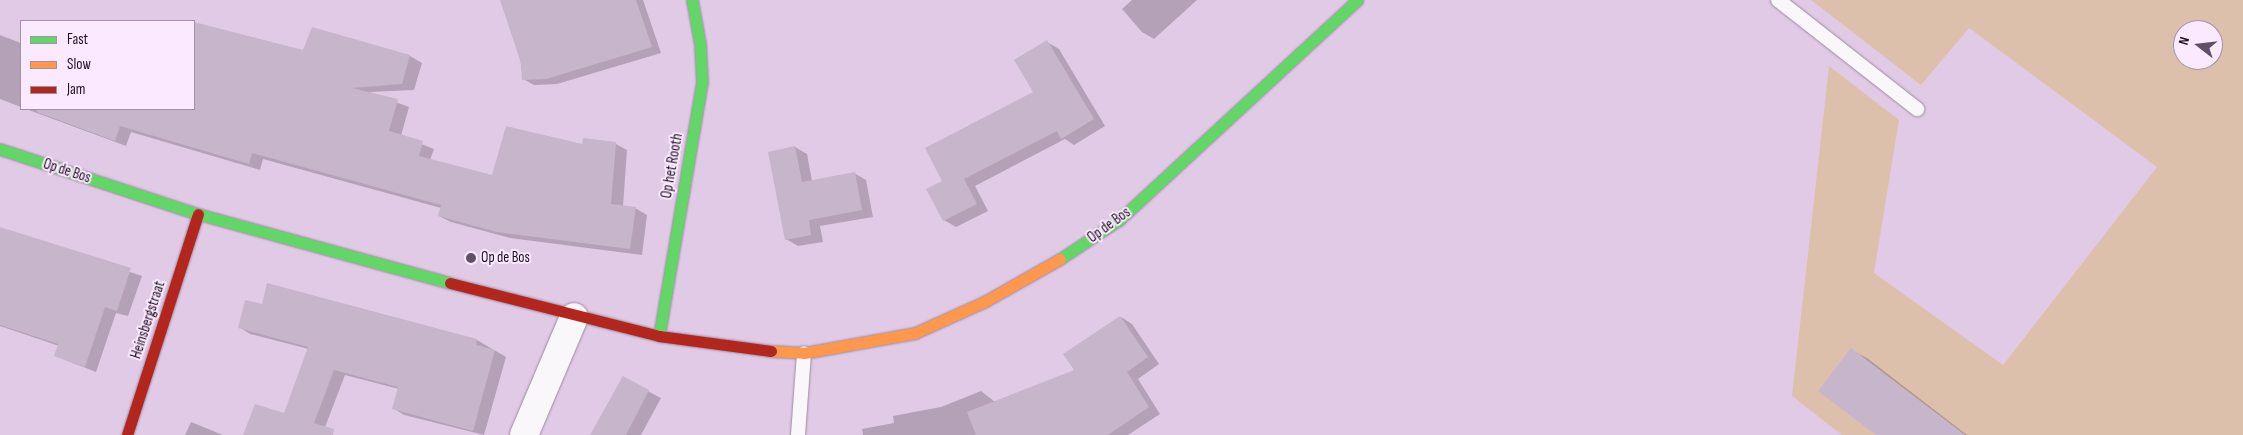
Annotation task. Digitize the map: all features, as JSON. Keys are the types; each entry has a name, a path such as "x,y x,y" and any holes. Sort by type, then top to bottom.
{"street":[{"name":"Op het Rooth","path":"659,336 702,82 700,44 692,0"},
{"name":"Op de Bos","path":"0,149 198,214 574,317 659,336 755,350 804,353 915,333 984,302 1050,266 1119,220 1357,0"},
{"name":"Heinsbergstraat","path":"127,435 198,214"},
{"path":"524,435 574,317"}],"lane":[{"path":"1778,0 1917,108"},
{"path":"798,435 804,353"}],"shaded area":[{"path":"1811,0 2243,0 2243,435 1842,435 1792,396 1829,66 1899,120 1874,273 2003,365 2157,167 1969,28 1921,85"}],"building":[{"path":"500,0 636,0 652,47 546,79 522,80 521,63"},
{"path":"195,22 303,50 312,27 410,55 402,84 352,88 398,99 389,131 423,141 419,156 492,175 506,126 582,144 583,138 616,142 611,204 636,207 630,249 497,232 438,216 441,205 252,153 249,164 120,126 115,141 37,112 38,110 195,110"},
{"path":"1047,40 1094,119 1061,139 1057,131 964,179 977,204 943,221 926,189 942,181 925,148 1033,92 1014,60"},
{"path":"795,146 802,182 855,172 862,210 809,220 811,235 785,240 768,152"},
{"path":"0,227 131,268 117,311 105,307 85,367 54,356 58,344 0,325"},
{"path":"267,283 477,339 476,345 495,350 473,431 392,409 398,387 334,370 314,423 334,429 333,435 243,435 255,404 284,413 308,347 238,328 245,300 262,304"},
{"path":"1120,316 1148,357 1127,372 1149,407 1108,435 976,435 967,412 1074,370 1063,354"},
{"path":"1851,348 1965,435 1876,435 1818,391"},
{"path":"623,376 649,390 626,435 590,435"}],"traffic: fast":[{"path":"659,336 702,82 700,44 692,0"},
{"path":"1060,259 1119,220 1357,0"},
{"path":"0,149 198,214 450,283"}],"traffic: slow":[{"path":"771,351 804,353 915,333 984,302 1060,259"}],"traffic: jam":[{"path":"127,435 198,214"},
{"path":"450,283 659,336 771,351"}],"place":[{"name":"Op de Bos","path":"471,258"}]}
